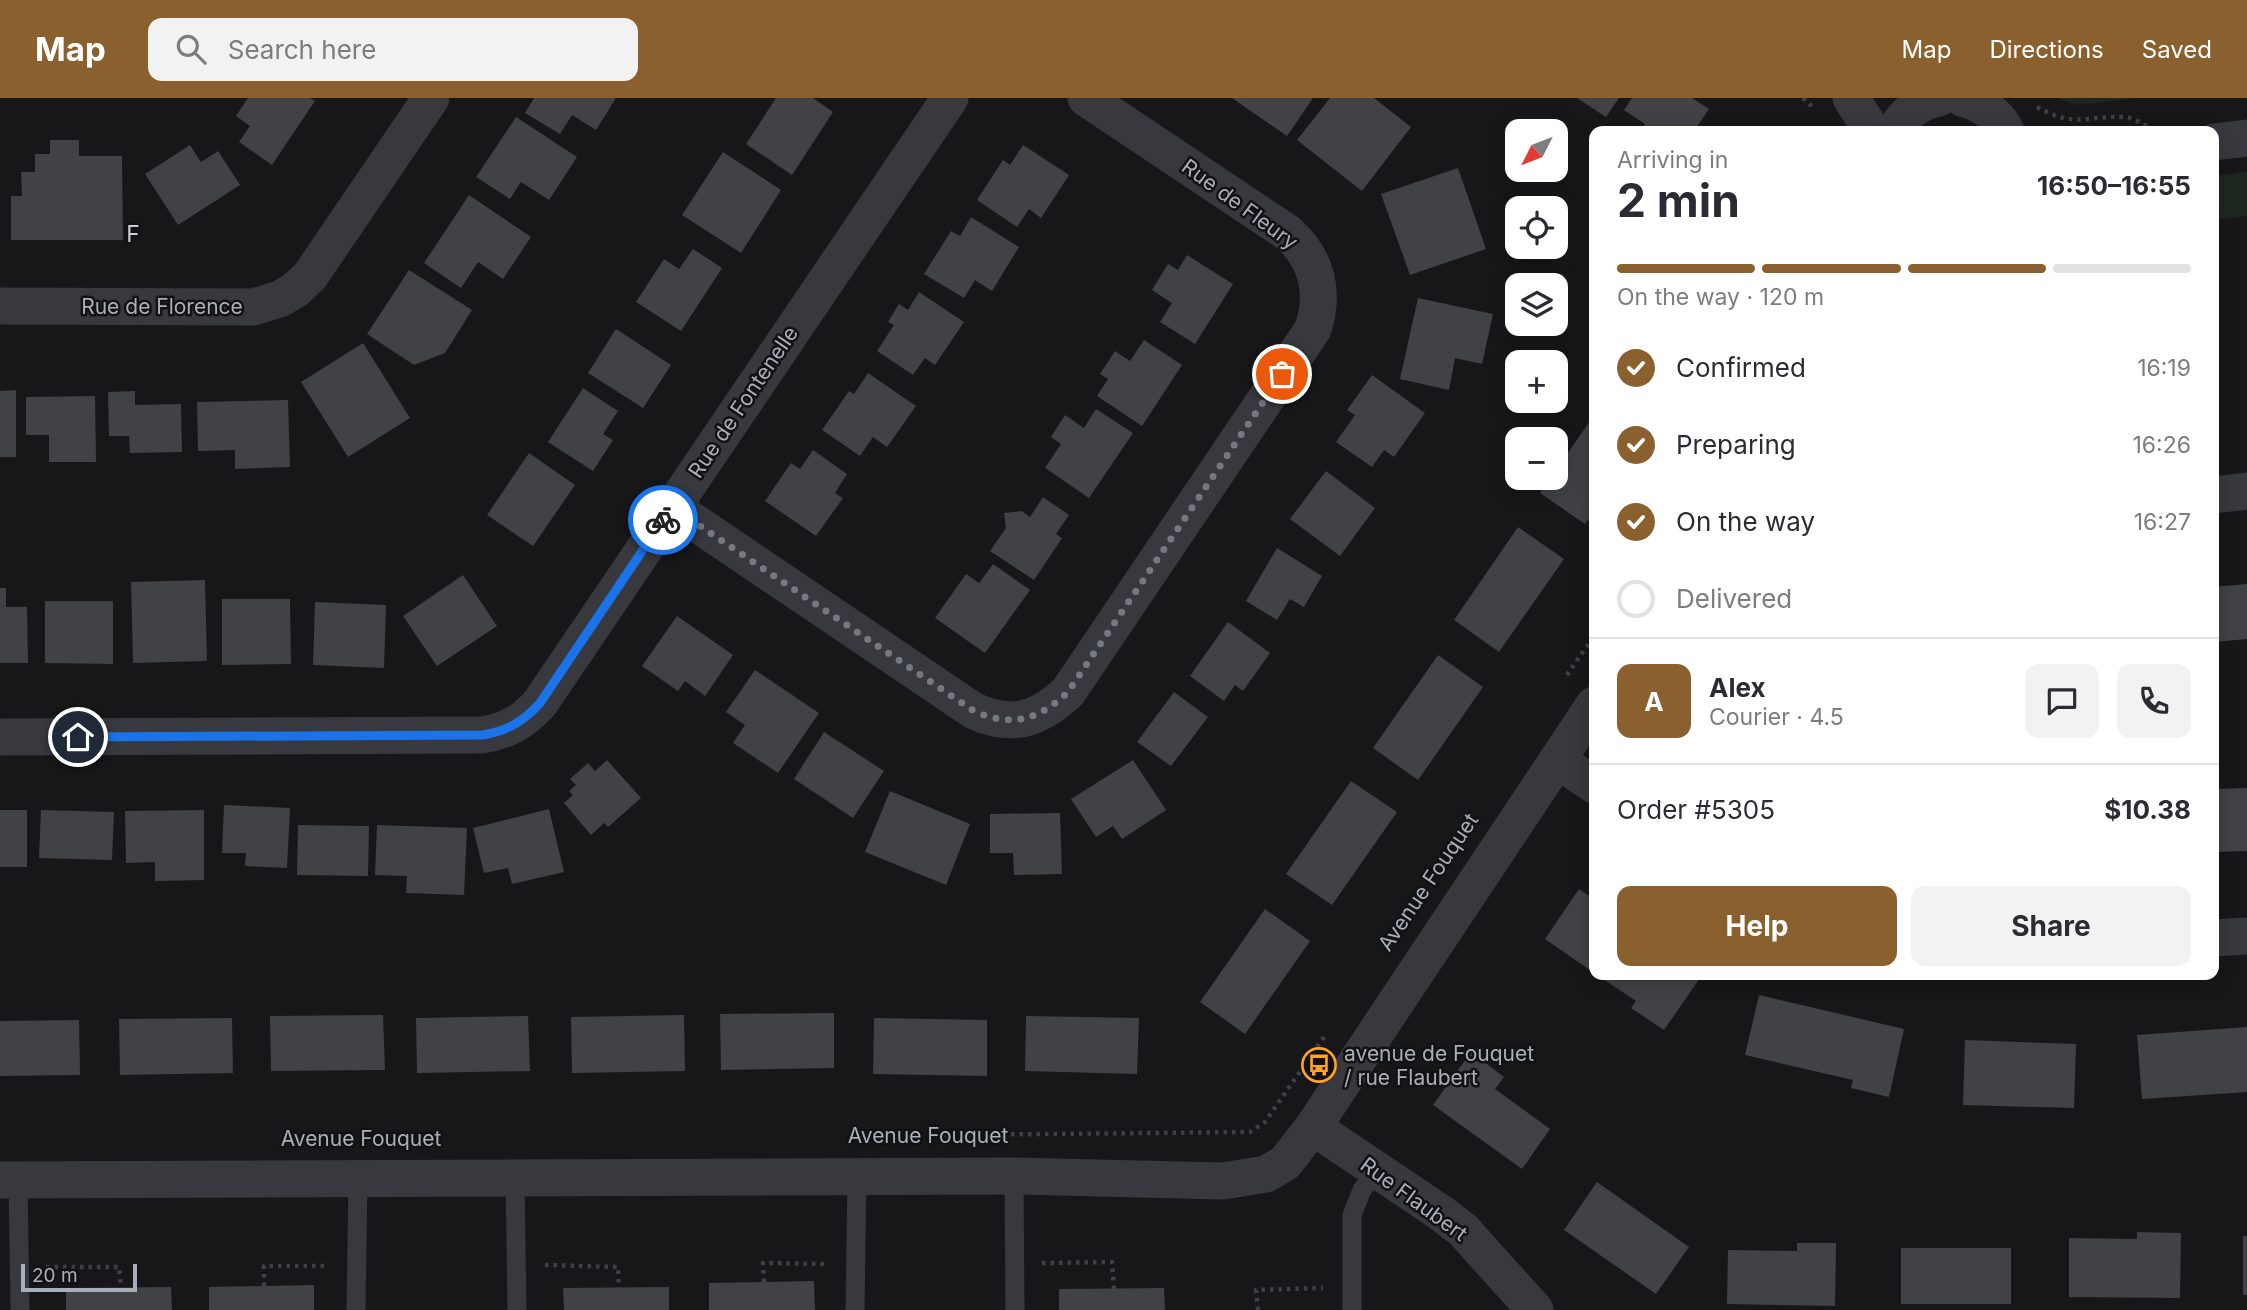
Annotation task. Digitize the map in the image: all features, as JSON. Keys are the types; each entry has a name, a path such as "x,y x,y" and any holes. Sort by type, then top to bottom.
{"street":[{"name":"Rue de Florence","path":"0,306 253,307 280,299 295,290 320,262 431,98"},
{"name":"Rue de Fontenelle","path":"0,737 482,735 513,727 540,703 950,98"},
{"name":"Rue de Fleury","path":"672,507 974,711 991,718 1022,719 1054,705 1068,692 1313,329 1319,312 1319,291 1309,257 1300,244 1288,233 1086,98"},
{"path":"1851,98 1869,126"},
{"path":"1898,126 1915,108 1938,98"},
{"path":"1962,98 2013,124"},
{"path":"2219,141 2247,138"},
{"path":"2219,494 2247,491"},
{"name":"Avenue Fouquet","path":"9,1180 1014,1177 1223,1181 1266,1174 1285,1163 1313,1127 1589,712"},
{"path":"1557,760 1589,782"},
{"path":"2219,938 2247,936"},
{"name":"Rue Flaubert","path":"1313,1127 1463,1230 1535,1310"}],"lane":[{"path":"1352,1310 1352,1215 1362,1190 1378,1170"},
{"path":"515,1177 517,1310"},
{"path":"855,1310 857,1177"},
{"path":"1014,1177 1015,1310"},
{"path":"355,1310 358,1179"},
{"path":"9,1180 19,1267 20,1310"}],"path":[{"path":"2013,124 2049,114 2074,121 2127,117 2146,126"},
{"path":"1566,677 1589,643"},
{"name":"Avenue Fouquet","path":"936,1135 1250,1132 1265,1122 1325,1034"},
{"path":"1014,1264 1112,1262 1114,1289"},
{"path":"764,1282 763,1263 856,1265"},
{"path":"516,1265 618,1267 619,1288"},
{"path":"264,1286 264,1266 356,1266"},
{"path":"19,1267 119,1267 121,1287"},
{"path":"1258,1310 1256,1290 1352,1287"}],"shaded area":[{"path":"2057,98 2138,98 2077,105"},
{"path":"2247,172 2247,216 2219,219 2219,175"}],"building":[{"path":"248,98 310,98 315,101 272,165 239,142 250,126 236,116"},
{"path":"534,98 616,98 596,130 572,115 560,134 525,113"},
{"path":"776,98 813,98 833,112 792,175 746,144"},
{"path":"1232,98 1313,98 1287,136"},
{"path":"1330,98 1374,98 1411,127 1362,191 1297,140"},
{"path":"1577,98 1619,98 1606,117"},
{"path":"1632,98 1692,98 1709,109 1697,126 1644,126 1645,124 1624,110"},
{"path":"516,117 577,157 549,200 521,182 510,199 476,177"},
{"path":"50,140 79,140 79,156 122,156 123,240 11,240 11,196 22,196 21,172 35,172 35,154 50,154"},
{"path":"190,145 201,162 218,151 240,185 178,225 145,174"},
{"path":"1023,145 1069,175 1041,218 1029,209 1017,227 977,200 1003,160 1010,165"},
{"path":"723,152 781,190 741,253 682,215"},
{"path":"1458,168 1486,249 1410,275 1381,194"},
{"path":"469,195 531,237 503,279 478,262 461,288 424,263"},
{"path":"971,217 1019,247 992,291 975,280 964,298 924,274 951,231 960,236"},
{"path":"693,249 722,268 681,331 636,302 664,259 679,269"},
{"path":"1187,255 1233,284 1195,344 1160,322 1172,303 1152,290 1168,264 1178,270"},
{"path":"409,270 472,310 445,353 414,365 367,334"},
{"path":"919,292 964,322 935,365 925,358 913,375 877,351 894,325 888,322 899,304 908,310"},
{"path":"1418,298 1493,314 1482,364 1455,358 1449,390 1400,379"},
{"path":"616,329 671,365 643,408 588,373"},
{"path":"1144,340 1182,365 1142,426 1097,396 1108,379 1100,374 1115,351 1130,361"},
{"path":"363,343 410,418 348,457 301,382"},
{"path":"868,373 916,406 887,447 873,437 860,456 822,430 849,391 854,394"},
{"path":"1372,375 1425,413 1394,457 1384,450 1372,467 1336,442 1355,415 1347,410"},
{"path":"583,388 618,411 603,434 613,440 593,471 548,442"},
{"path":"16,390 16,457 0,457 0,391"},
{"path":"135,391 135,405 181,404 182,452 130,453 129,436 109,436 108,392"},
{"path":"95,396 96,462 49,462 49,435 26,435 26,397"},
{"path":"288,400 290,467 235,469 235,450 198,451 197,402"},
{"path":"1096,409 1133,433 1089,498 1045,468 1061,444 1051,437 1065,415 1084,428"},
{"path":"1589,422 1589,519 1585,524 1540,493 1542,490 1568,490 1568,453"},
{"path":"813,450 847,474 835,493 843,498 816,536 765,501 791,463 800,469"},
{"path":"529,453 575,485 533,546 487,515"},
{"path":"1326,471 1375,508 1340,556 1290,519"},
{"path":"1043,497 1069,515 1056,534 1062,538 1034,580 990,551 1006,528 1004,513 1022,511 1030,517"},
{"path":"1518,527 1564,559 1499,652 1454,620"},
{"path":"1277,548 1322,576 1304,607 1290,599 1277,620 1246,601"},
{"path":"993,564 1030,590 985,653 935,618 966,574 979,583"},
{"path":"463,575 497,626 437,666 403,616"},
{"path":"205,580 207,661 133,663 131,582"},
{"path":"2247,584 2247,639 2219,642 2219,587"},
{"path":"0,588 6,588 6,607 27,607 28,663 0,663"},
{"path":"222,599 290,599 291,664 222,665"},
{"path":"45,601 113,601 113,664 45,663"},
{"path":"315,602 386,605 384,668 313,665"},
{"path":"677,616 733,655 705,696 685,681 678,691 642,666"},
{"path":"1228,622 1270,653 1243,691 1235,685 1224,701 1190,676"},
{"path":"1438,655 1483,687 1418,780 1373,748"},
{"path":"755,670 819,713 778,773 733,743 745,725 726,712"},
{"path":"1174,692 1208,717 1171,766 1137,742"},
{"path":"824,732 884,771 853,818 794,779"},
{"path":"607,760 641,798 608,827 604,823 591,835 564,803 573,795 569,791 576,785 570,779 588,763 595,771"},
{"path":"1133,760 1166,810 1122,839 1113,826 1096,837 1071,799"},
{"path":"1351,781 1397,812 1332,905 1286,874"},
{"path":"2247,788 2247,851 2219,852 2219,789"},
{"path":"890,791 970,824 946,885 865,852"},
{"path":"224,805 290,808 287,868 245,866 246,853 222,853"},
{"path":"549,809 564,872 512,884 508,868 484,873 473,828"},
{"path":"0,810 27,810 27,867 0,867"},
{"path":"41,810 114,812 112,860 39,858"},
{"path":"204,810 204,880 155,881 155,862 126,863 125,811"},
{"path":"1060,813 1062,874 1014,875 1013,853 990,853 990,814"},
{"path":"298,825 369,826 368,876 297,875"},
{"path":"377,825 467,828 464,895 406,893 407,876 375,875"},
{"path":"1579,889 1589,896 1589,970 1545,939"},
{"path":"1265,909 1310,941 1245,1034 1200,1002"},
{"path":"1604,980 1699,980 1664,1030 1631,1008 1636,1001"},
{"path":"1759,995 1904,1029 1889,1097 1851,1088 1853,1080 1745,1055"},
{"path":"834,1013 834,1068 721,1070 720,1014"},
{"path":"383,1015 385,1070 271,1071 270,1016"},
{"path":"684,1015 685,1071 572,1073 571,1017"},
{"path":"528,1016 530,1071 417,1073 416,1018"},
{"path":"1026,1016 1139,1018 1137,1074 1025,1071"},
{"path":"232,1018 233,1073 120,1075 119,1019"},
{"path":"874,1018 987,1020 987,1076 873,1074"},
{"path":"79,1020 80,1075 0,1076 0,1021"},
{"path":"2247,1027 2247,1092 2142,1099 2137,1035"},
{"path":"1965,1040 2076,1044 2074,1108 1963,1105"},
{"path":"1471,1052 1504,1077 1495,1089 1550,1129 1522,1169 1433,1105"},
{"path":"1597,1182 1689,1247 1656,1294 1564,1230"},
{"path":"2137,1232 2181,1233 2180,1298 2069,1297 2069,1238 2137,1239"},
{"path":"2243,1236 2247,1236 2247,1295 2243,1295"},
{"path":"1797,1243 1836,1243 1835,1306 1727,1304 1728,1250 1797,1251"},
{"path":"1901,1248 2011,1248 2011,1304 1901,1304"},
{"path":"814,1281 815,1310 709,1310 709,1283"},
{"path":"314,1285 314,1310 209,1310 209,1287"},
{"path":"171,1287 172,1310 66,1310 66,1288"},
{"path":"669,1287 669,1310 564,1310 563,1288"},
{"path":"1164,1288 1165,1310 1059,1310 1059,1289"}],"way so far":[{"path":"663,520 672,507 974,711 991,718 1022,719 1054,705 1068,692 1282,374"}],"place":[{"name":"avenue de Fouquet / rue Flaubert","path":"1319,1065"}],"district":[{"name":"F","path":"134,234"}],"route":[{"path":"78,737 482,735 513,727 540,703 663,520"}]}
